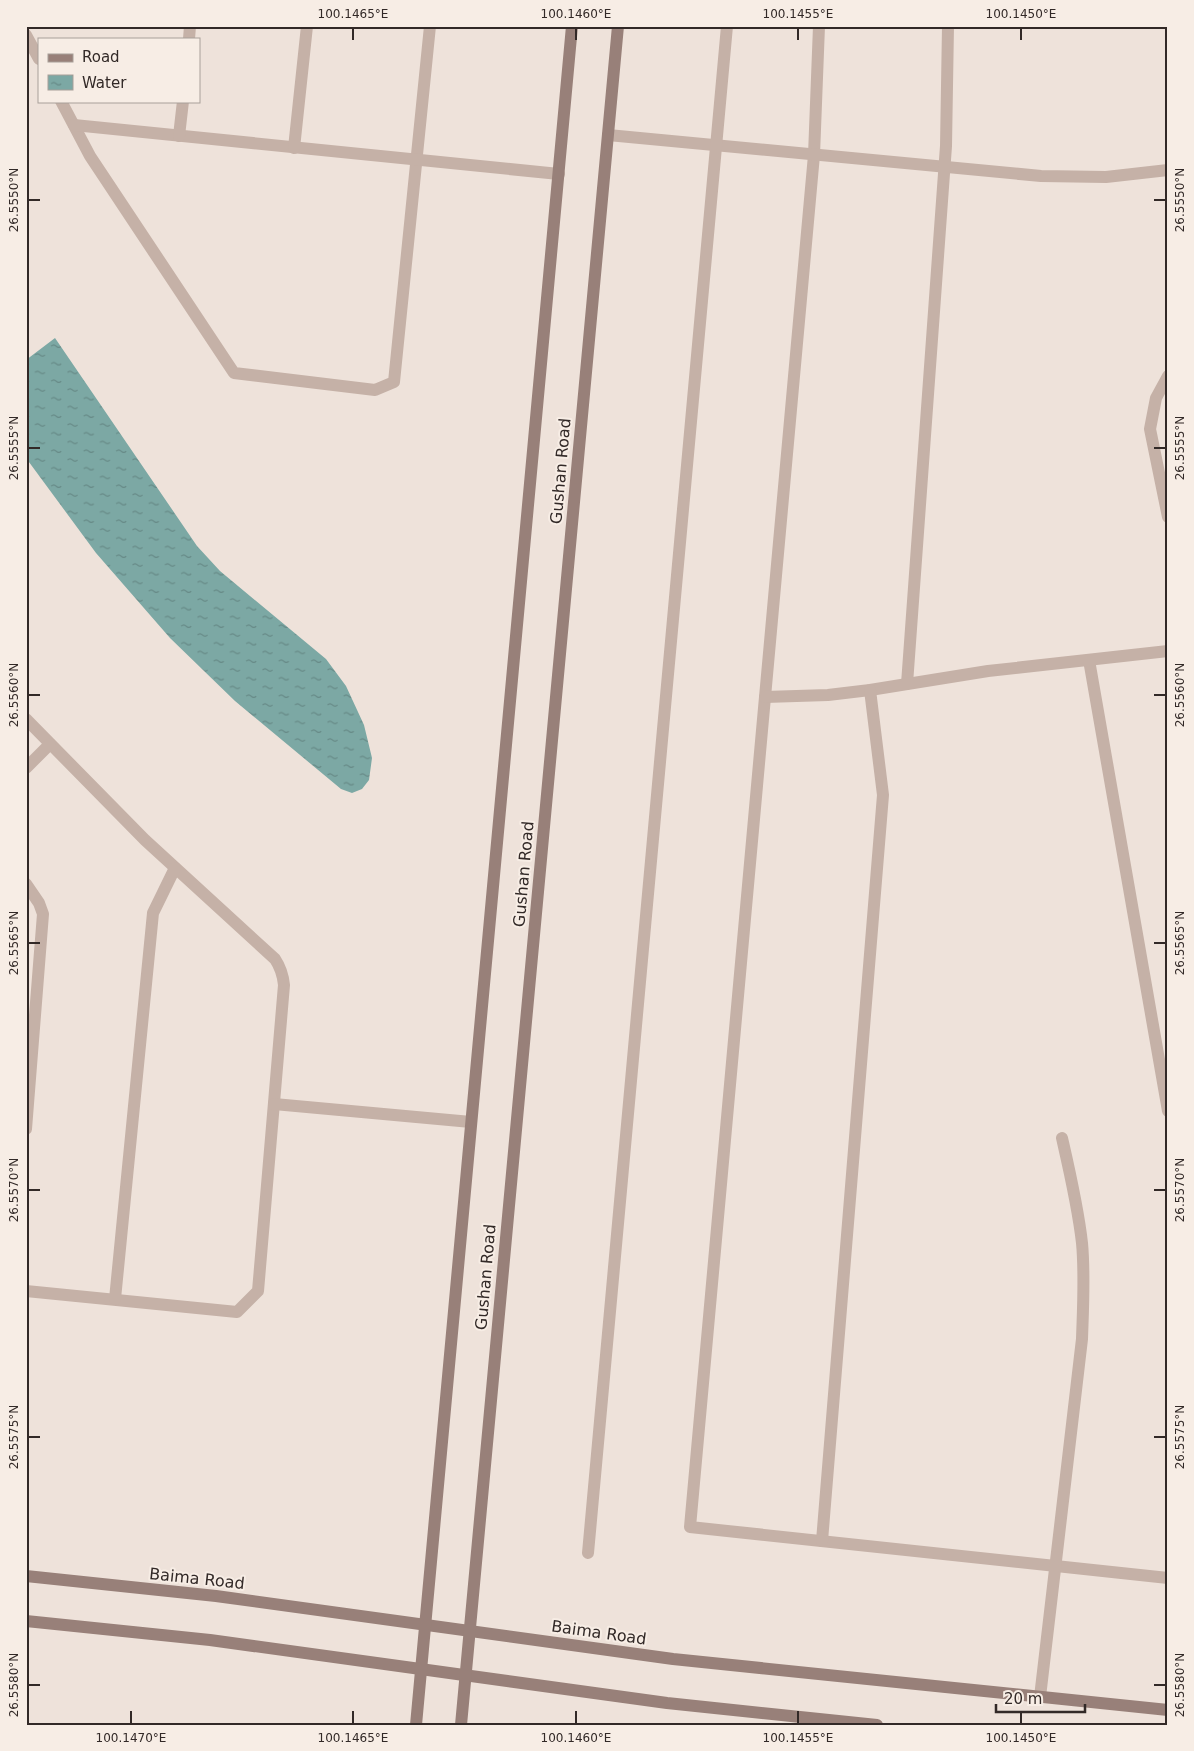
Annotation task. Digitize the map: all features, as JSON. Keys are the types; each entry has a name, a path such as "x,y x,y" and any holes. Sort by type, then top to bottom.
{"street":[{"name":"Gushan Road","path":"416,1725 572,26"},
{"name":"Gushan Road","path":"461,1725 618,26"},
{"name":"Baima Road","path":"26,1576 216,1596 673,1659 1168,1710"},
{"path":"26,1621 210,1640 667,1703 877,1725"}],"lane":[{"path":"294,148 307,26"},
{"path":"62,102 90,156 234,373 375,390 394,382 430,26"},
{"path":"588,1553 727,26"},
{"path":"819,26 814,155 690,1527 1168,1578"},
{"path":"908,684 946,146 948,26"},
{"path":"26,35 38,57"},
{"path":"179,136 183,102"},
{"path":"74,125 559,174"},
{"path":"608,135 1074,178 1106,177 1168,170"},
{"path":"1168,376 1156,398 1150,429 1168,517"},
{"path":"765,697 828,695 870,690 988,670 1168,651"},
{"path":"1089,660 1168,1111"},
{"path":"822,1541 884,795 870,690"},
{"path":"26,719 175,868 280,965 284,985 258,1292 237,1312 26,1291"},
{"path":"26,768 50,744"},
{"path":"115,1299 153,914 175,868"},
{"path":"26,884 39,903 43,914 26,1129"},
{"path":"274,1104 471,1122"},
{"path":"1040,1697 1082,1338 1084,1289 1082,1244 1076,1200 1062,1138"}],"water":[{"path":"55,338 197,546 220,571 326,659 346,686 364,725 372,758 369,780 362,789 352,793 341,789 235,701 170,638 96,553 26,458 26,360"}]}
